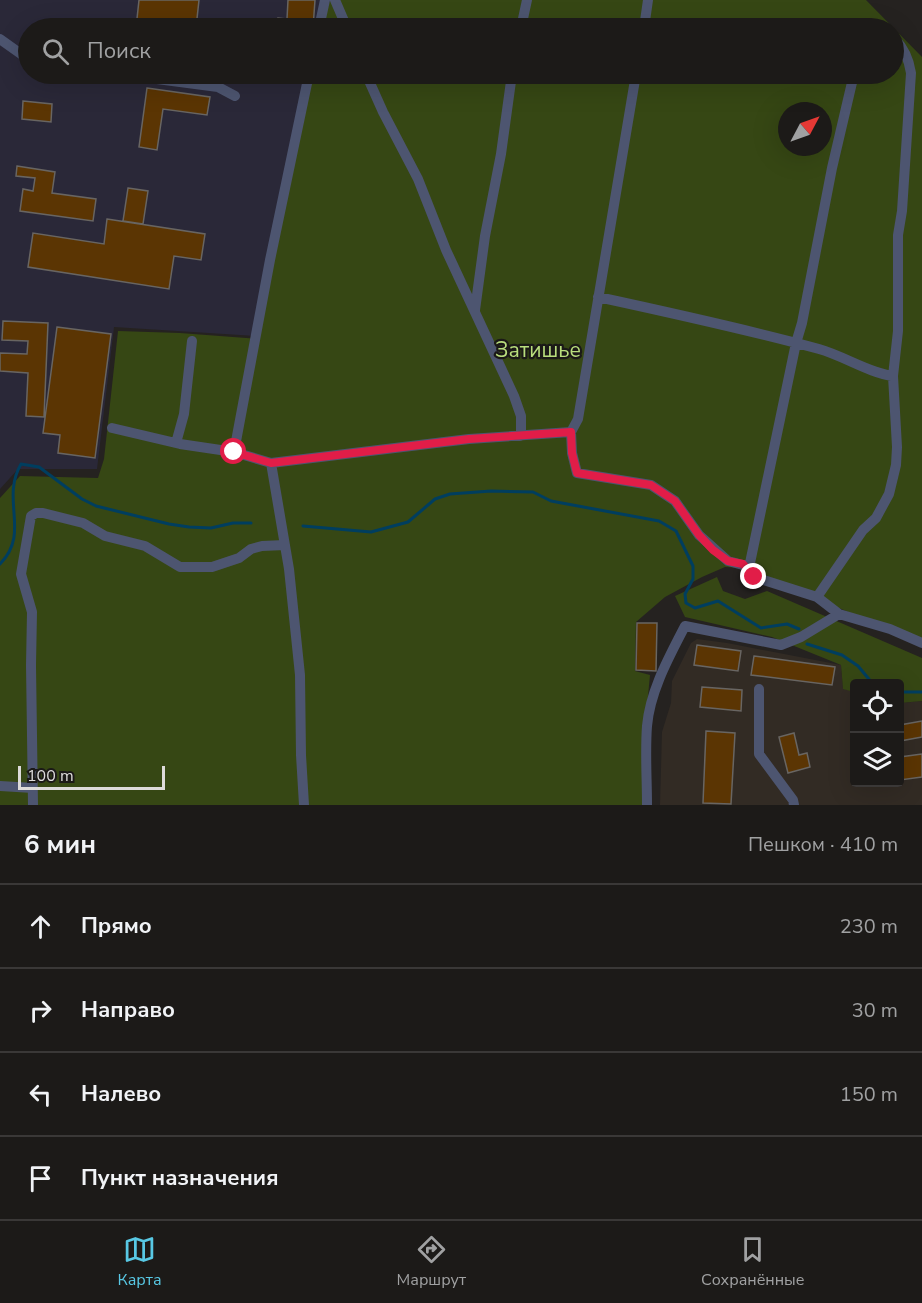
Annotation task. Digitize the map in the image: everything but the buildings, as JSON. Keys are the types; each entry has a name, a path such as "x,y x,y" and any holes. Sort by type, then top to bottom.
{"street":[{"path":"321,18 325,0"},
{"path":"335,0 343,18"},
{"path":"523,18 527,0"},
{"path":"645,18 648,0"},
{"path":"0,39 18,52"},
{"path":"817,597 863,530 876,518 889,494 896,465 893,376 898,331 898,235 902,211 911,73 904,51"},
{"path":"195,84 218,87 235,96"},
{"path":"234,452 268,271 307,84"},
{"path":"370,84 418,180 446,250 514,396 520,417 521,436"},
{"path":"475,311 511,84"},
{"path":"634,84 578,419 571,432 572,453 577,473 651,485 675,501 699,535 713,550 728,561 743,564 750,563 754,547 852,84"},
{"path":"598,297 796,343 841,356 872,370 893,376"},
{"path":"176,443 184,414 192,341"},
{"path":"112,428 176,443 234,452 271,463 469,439 571,432"},
{"path":"271,463 285,544 300,675 304,805"},
{"path":"33,805 32,612 21,574 31,516 43,513 83,523 105,536 146,546 180,567 212,567 239,558 251,549 285,544"},
{"path":"743,564 754,577 817,597 839,614 890,629 922,643"},
{"path":"647,805 647,725 651,704 666,664 685,626 781,645 801,637 839,614"},
{"path":"759,689 759,754 793,800 794,805"},
{"path":"0,786 33,788"}],"shaded area":[{"path":"0,0 322,0 318,18 18,18 18,84 305,84 256,336 114,327 97,469 18,469 0,489"},
{"path":"697,639 727,643 841,665 843,688 850,691 850,787 904,787 904,703 922,701 922,805 660,805 662,732 671,703 672,681 691,643"}],"green space":[{"path":"330,0 866,0 884,18 325,18"},
{"name":"Затишье","path":"904,38 922,57 922,646 879,625 745,568 725,567 665,597 636,622 635,671 650,675 645,728 644,805 0,805 0,498 20,476 98,478 104,459 118,331 259,339 308,84 904,84"},
{"path":"717,577 723,591 745,599 767,591 922,658 922,701 904,703 904,679 850,679 850,691 843,689 841,665 772,637 685,617 675,596"}],"waterway":[{"path":"0,564 9,552 13,540 15,528 13,490 15,477 21,464 39,467 82,499 96,506 189,527 211,528 233,523 251,523"},
{"path":"303,526 371,532 408,522 435,499 450,494 491,491 533,492 551,501 659,521 676,531 693,566 693,579 685,594 686,603 695,608 718,601 761,628 787,624 799,629"},
{"path":"807,644 842,655 858,666 869,679"},
{"path":"904,692 922,692"}],"route":[{"path":"234,452 271,463 469,439 571,432 572,453 577,473 651,485 662,491 675,501 699,535 713,550 728,561 743,564 754,577"}]}
